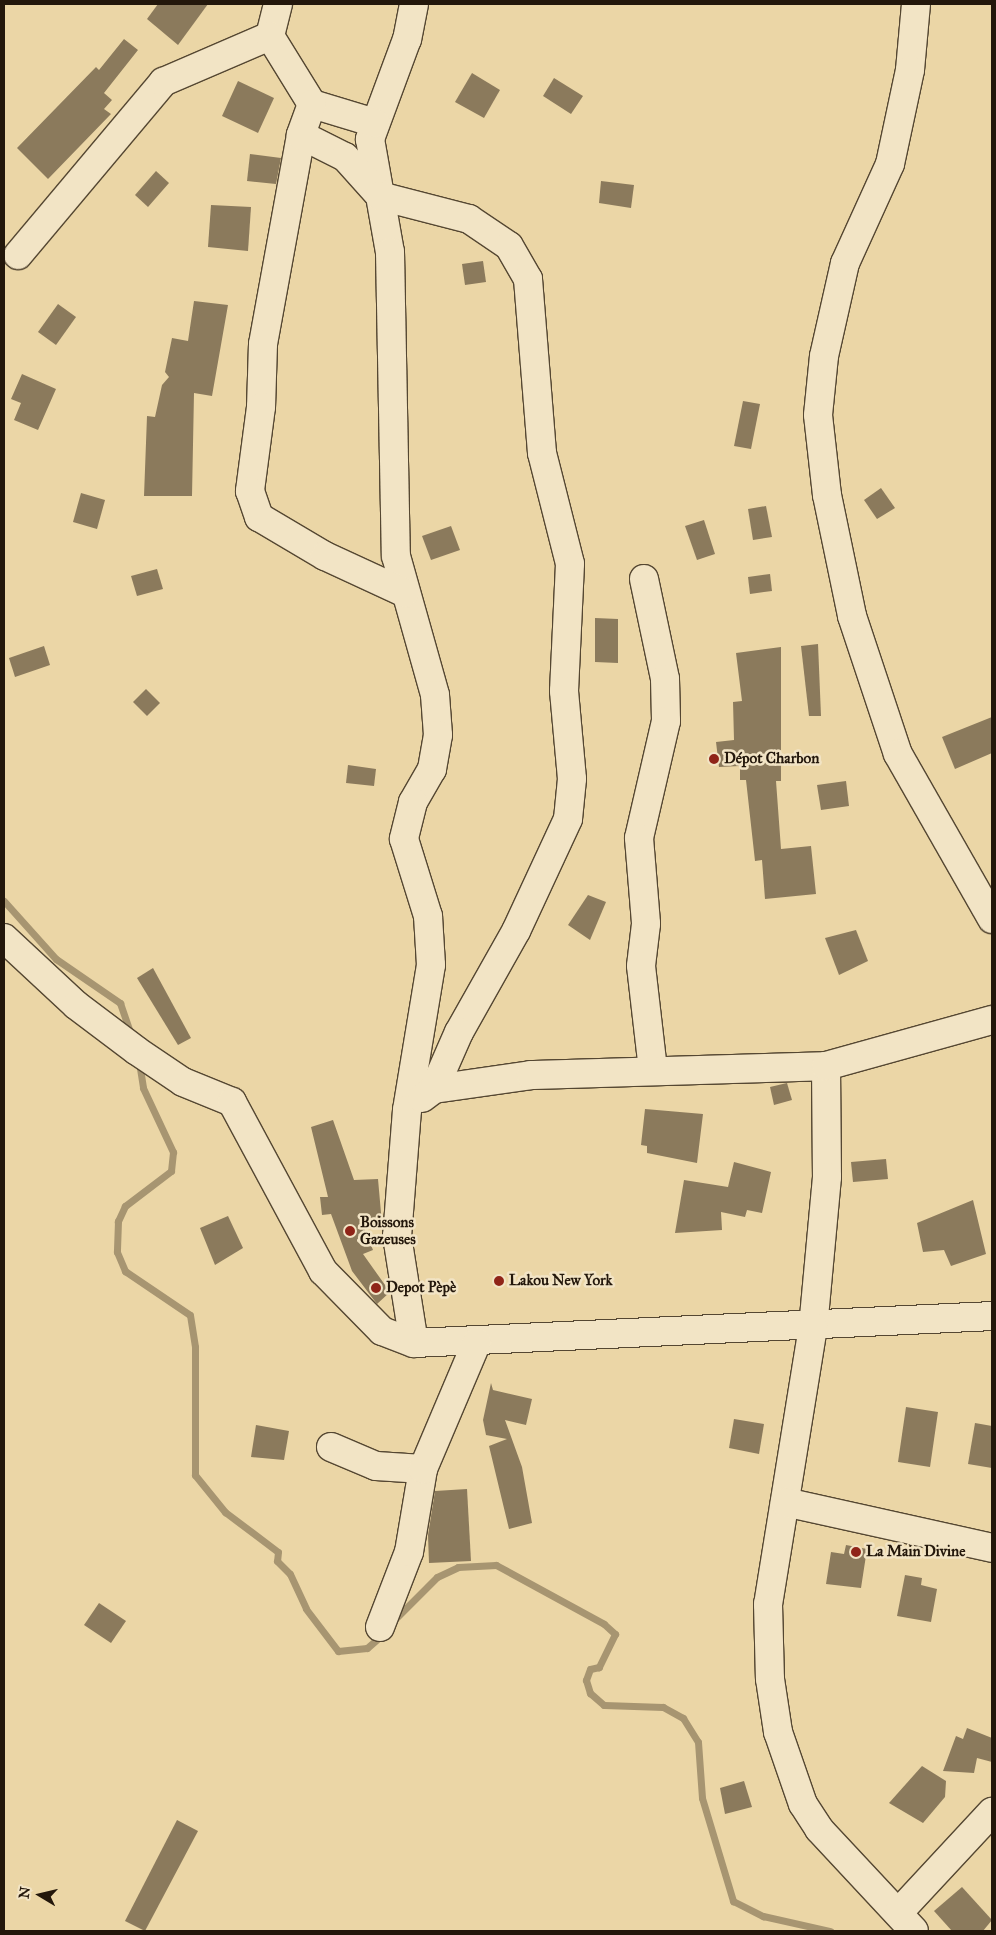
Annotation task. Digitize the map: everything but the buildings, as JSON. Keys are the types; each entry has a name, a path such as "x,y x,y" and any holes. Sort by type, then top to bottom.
{"street":[{"path":"278,4 270,36 312,104 347,118 374,123"},
{"path":"414,4 406,39 374,123 370,139 390,252 396,556 435,696 438,735 432,769 413,802 404,839 428,916 432,965 407,1110 397,1236 414,1343"},
{"path":"916,4 910,70 890,164 845,263 824,356 818,415 827,495 852,616 898,754 992,919"},
{"path":"18,254 163,82 270,36"},
{"path":"312,104 301,135 263,344 261,407 250,491 259,517 325,556 405,593"},
{"path":"301,135 345,157 380,196 468,219 509,246 528,279 542,453 570,564 564,691 572,778 568,819 516,931 458,1032 434,1089 407,1110"},
{"path":"644,579 666,679 666,721 639,838 646,924 641,966 653,1070"},
{"path":"4,938 76,1005 137,1052 184,1082 232,1102 323,1271 382,1331 414,1343 477,1342 813,1327 992,1316"},
{"path":"434,1089 531,1075 826,1066 992,1020"},
{"path":"826,1066 827,1177 813,1327 768,1604 770,1679 778,1732 803,1804 820,1829 906,1922 992,1812"},
{"path":"380,1627 409,1552 423,1469 477,1342"},
{"path":"331,1447 376,1466 423,1469"},
{"path":"786,1502 992,1548"}],"waterway":[{"path":"4,901 56,959 120,1003 131,1035"},
{"path":"139,1062 143,1088 173,1152 171,1171 125,1206 118,1221 117,1252 125,1271 190,1315 195,1347 195,1475 225,1512 278,1552 277,1561 290,1574 306,1609 338,1651 367,1648 382,1635"},
{"path":"395,1619 437,1577 458,1567 496,1565 604,1624 615,1634 599,1667 590,1669 586,1680 590,1693 604,1705 663,1707 683,1718 698,1742 702,1798 733,1901 763,1916 830,1931"}],"place":[{"name":"Dépot Charbon","path":"714,759"},
{"name":"Boissons Gazeuses","path":"350,1231"},
{"name":"Lakou New York","path":"499,1281"},
{"name":"Depot Pèpè","path":"376,1288"},
{"name":"La Main Divine","path":"856,1552"}]}
